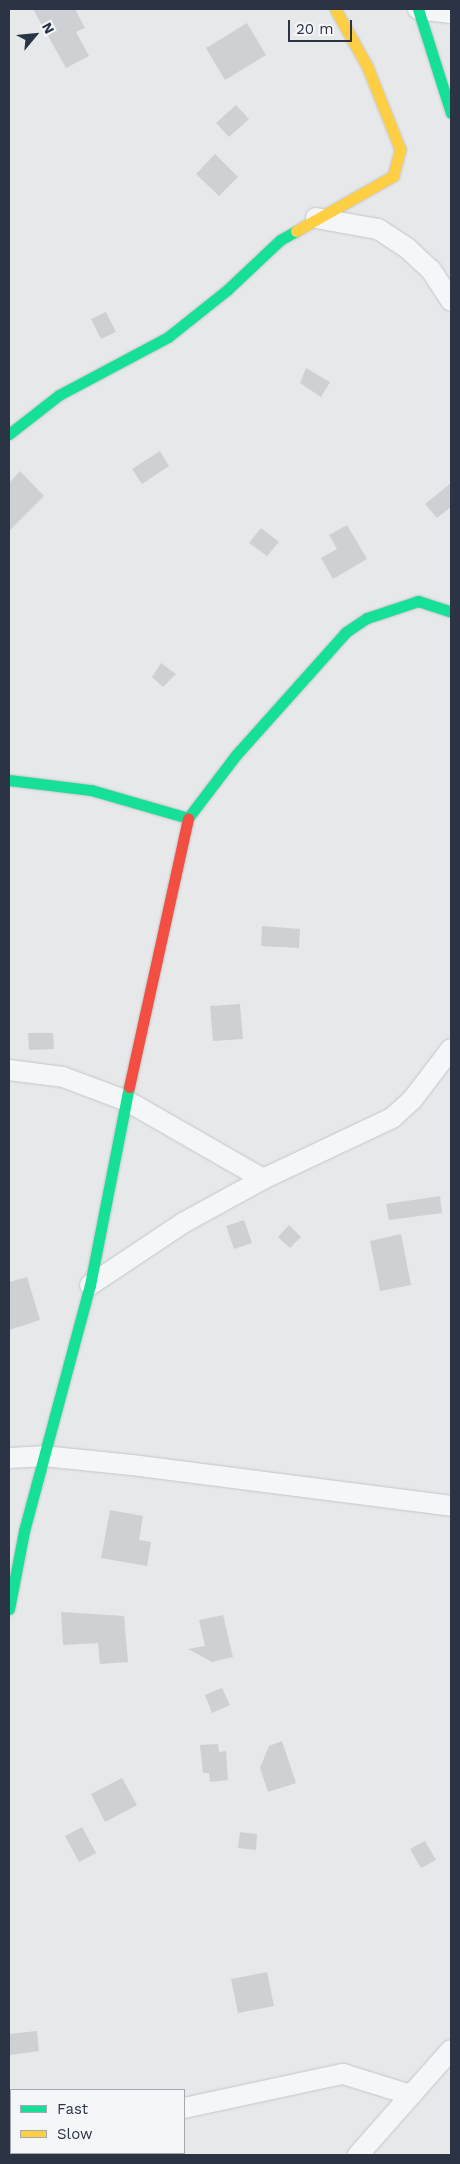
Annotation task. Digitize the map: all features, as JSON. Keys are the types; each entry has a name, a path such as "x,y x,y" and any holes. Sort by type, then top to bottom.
{"street":[{"path":"9,434 59,395 168,337 227,290 280,240 316,218 387,181 400,160 393,128 367,66 335,9"},
{"path":"451,13 418,9 451,113"},
{"path":"316,218 378,229 407,248 431,270 451,301"},
{"path":"9,1609 43,1456 90,1285 154,962 188,818 236,755 346,632 367,618 418,601 451,612"},
{"path":"9,780 91,790 188,818"},
{"path":"90,1285 183,1223 263,1179 392,1118 412,1100 451,1049"},
{"path":"9,1070 63,1076 127,1101 263,1179"},
{"path":"9,1458 43,1456 451,1506"},
{"path":"358,2155 451,2050"},
{"path":"185,2108 343,2074 411,2095"}],"building":[{"path":"33,9 75,9 85,28 76,32 89,56 66,68"},
{"path":"247,23 266,55 225,80 206,48"},
{"path":"236,105 249,119 229,137 216,123"},
{"path":"215,154 238,177 219,196 196,174"},
{"path":"106,312 116,332 101,339 91,319"},
{"path":"306,368 330,382 321,397 300,383"},
{"path":"160,451 169,466 142,484 132,469"},
{"path":"20,471 44,496 9,531 9,483"},
{"path":"451,483 451,507 437,518 425,504"},
{"path":"347,525 367,559 333,579 321,558 337,549 329,535"},
{"path":"261,528 279,542 267,556 249,543"},
{"path":"161,663 176,674 163,687 152,677"},
{"path":"262,926 300,929 299,948 261,946"},
{"path":"240,1004 243,1039 213,1041 210,1006"},
{"path":"28,1033 53,1033 54,1049 29,1050"},
{"path":"440,1196 442,1213 389,1220 386,1204"},
{"path":"244,1220 252,1243 234,1249 226,1226"},
{"path":"289,1225 301,1237 290,1248 278,1237"},
{"path":"401,1234 411,1285 380,1291 370,1241"},
{"path":"27,1277 40,1320 9,1330 9,1282"},
{"path":"110,1510 143,1516 139,1540 151,1542 147,1566 101,1558"},
{"path":"61,1612 124,1616 128,1662 100,1664 98,1643 63,1645"},
{"path":"223,1615 233,1657 212,1662 188,1649 205,1646 199,1620"},
{"path":"222,1688 230,1705 212,1713 205,1695"},
{"path":"282,1741 296,1783 268,1792 260,1768 269,1746"},
{"path":"218,1744 219,1752 226,1751 228,1780 210,1782 209,1773 203,1773 200,1745"},
{"path":"122,1778 137,1805 105,1822 91,1794"},
{"path":"82,1827 96,1853 79,1862 65,1836"},
{"path":"240,1832 257,1834 256,1850 238,1848"},
{"path":"425,1841 436,1860 421,1868 410,1849"},
{"path":"267,1972 274,2006 238,2013 231,1979"},
{"path":"37,2031 39,2051 9,2055 9,2034"}],"traffic: fast":[{"path":"418,9 451,113"},
{"path":"9,434 59,395 168,337 227,290 280,240 296,231"},
{"path":"9,780 91,790 188,818 236,755 346,632 367,618 418,601 451,612"},
{"path":"9,1609 24,1531 90,1285 129,1087"}],"traffic: slow":[{"path":"296,231 393,176 400,149 367,66 335,9"}],"traffic: jam":[{"path":"129,1087 188,818"}]}
